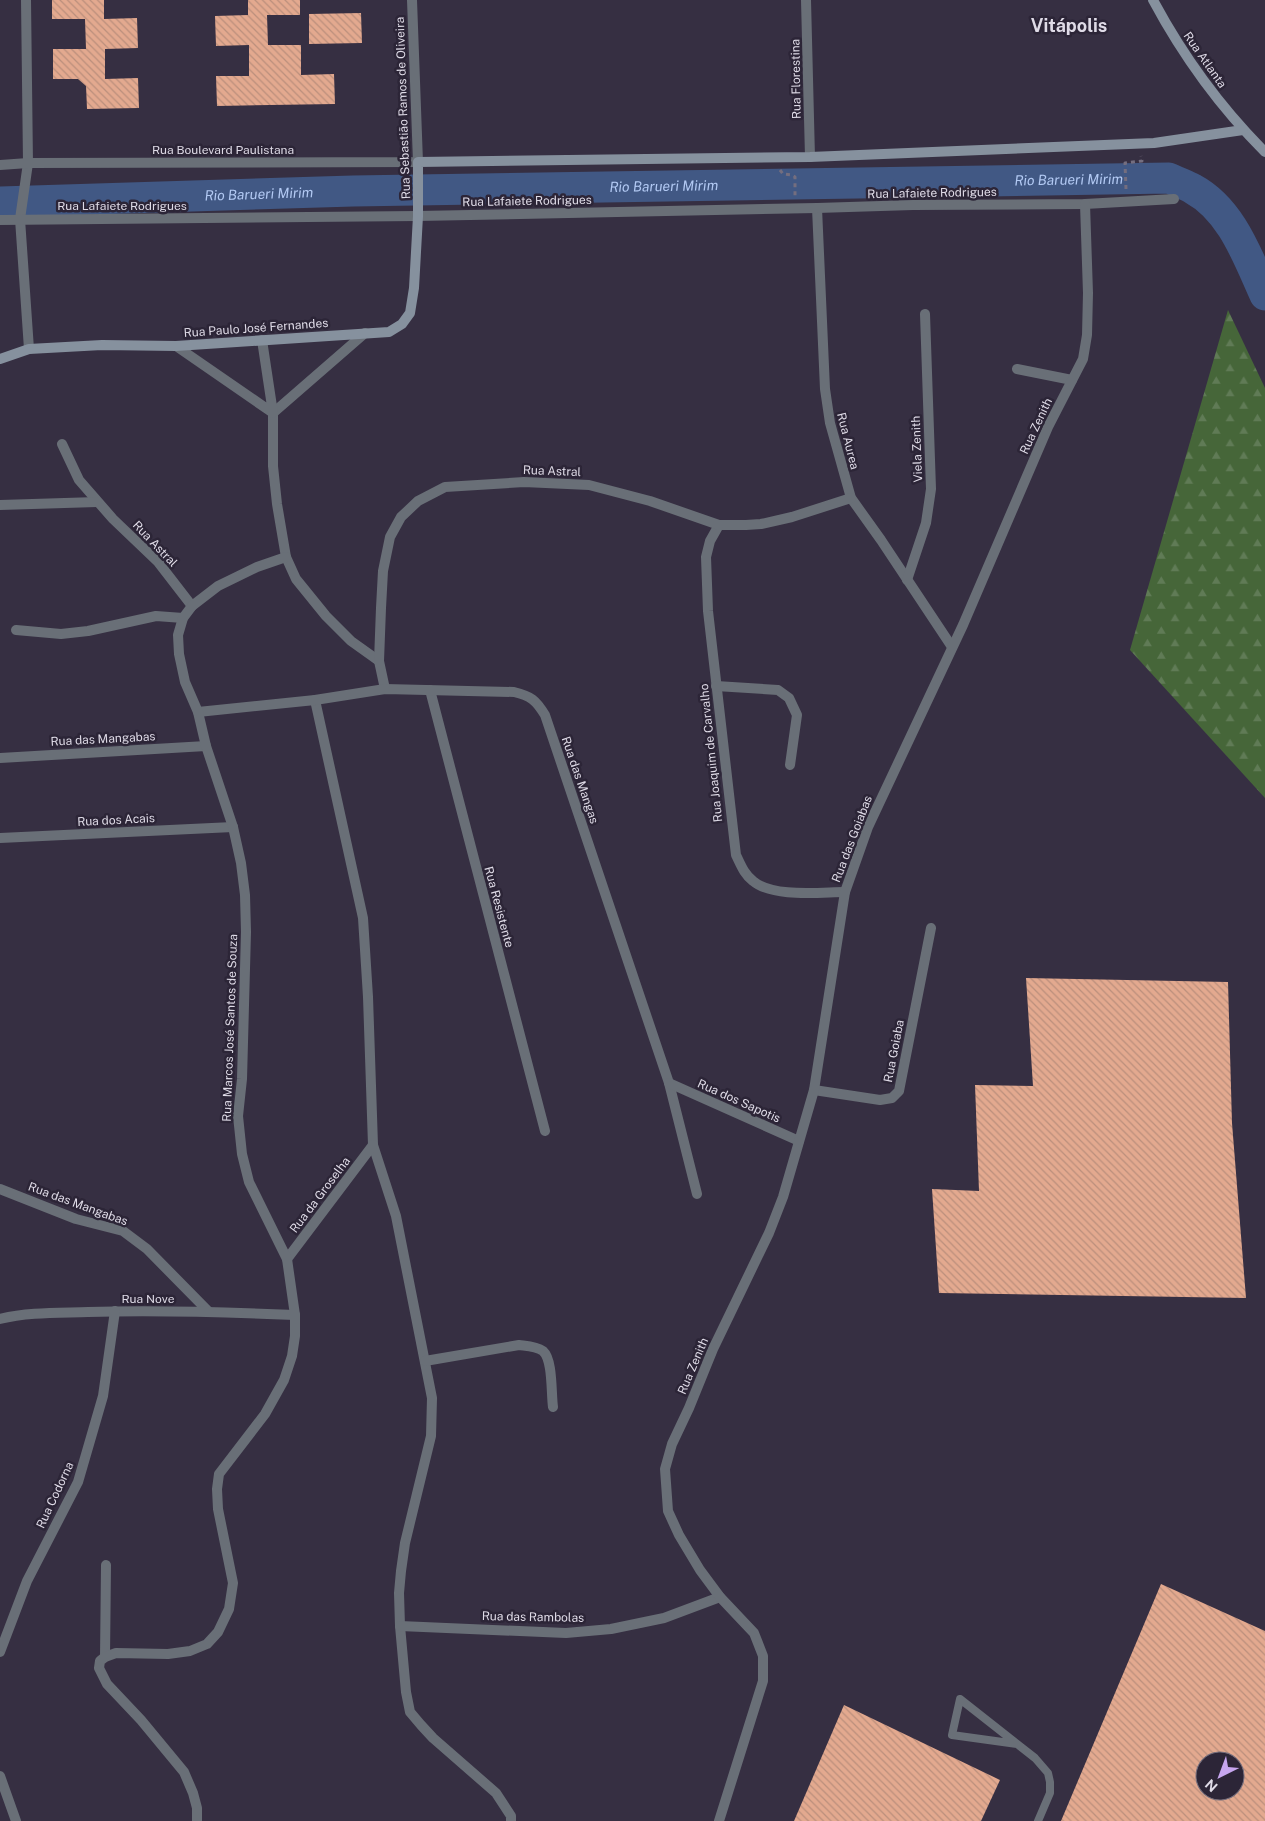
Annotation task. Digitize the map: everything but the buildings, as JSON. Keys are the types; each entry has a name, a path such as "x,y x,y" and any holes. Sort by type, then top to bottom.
{"main road":[{"name":"Rua Atlanta","path":"1153,0 1190,63 1215,97 1265,152"},
{"path":"418,167 810,157 1154,143 1243,130"},
{"name":"Rua Sebastião Ramos de Oliveira","path":"418,167 418,216"},
{"name":"Rua Paulo José Fernandes","path":"0,359 29,349 102,345 176,346 389,332 402,324 410,313 414,288 418,216"}],"street":[{"path":"26,0 28,163 20,219 29,349"},
{"name":"Rua Sebastião Ramos de Oliveira","path":"412,0 418,167"},
{"name":"Rua Florestina","path":"806,0 810,157"},
{"path":"0,165 28,163"},
{"name":"Rua Boulevard Paulistana","path":"28,163 418,167"},
{"name":"Rua Lafaiete Rodrigues","path":"0,220 418,216 817,208 913,204 1085,204 1174,199"},
{"name":"Rua Zenith","path":"952,647 1048,427 1083,359 1087,335 1088,293 1085,204"},
{"name":"Rua Aurea","path":"817,208 825,389 830,423 851,498 952,647"},
{"name":"Viela Zenith","path":"907,580 926,523 931,489 925,314"},
{"path":"273,413 364,333"},
{"path":"262,340 273,413 273,466 277,504 286,557 296,579 326,616 350,641 379,662"},
{"path":"176,346 273,413"},
{"path":"1017,369 1072,380"},
{"name":"Rua Astral","path":"62,444 79,480 97,502 158,562 192,606"},
{"name":"Rua Astral","path":"385,688 379,662 383,571 390,537 401,517 418,501 445,487 524,482 589,485 650,501 719,525 761,524 792,517 851,498"},
{"path":"0,505 97,502"},
{"name":"Rua Joaquim de Carvalho","path":"719,525 710,541 706,557 708,611 736,855 743,871 754,882 769,889 796,892 846,892"},
{"name":"Rua Marcos José Santos de Souza","path":"105,1657 116,1653 168,1654 190,1651 207,1644 218,1632 229,1609 234,1583 218,1510 218,1474 264,1414 284,1380 292,1356 296,1315 287,1259 249,1182 242,1154 238,1116 242,1078 245,895 242,863 233,827 206,746 198,712 185,682 179,654 178,636 183,618 192,606 218,586 257,567 286,557"},
{"path":"16,630 61,634 88,631 156,616 183,618"},
{"name":"Rua das Goiabas","path":"799,1141 814,1090 846,892 868,827 952,647"},
{"path":"716,686 778,690 789,698 797,715 790,765"},
{"name":"Rua das Mangas","path":"198,712 314,700 385,688 514,692 528,695 538,704 545,715 669,1083 697,1194"},
{"name":"Rua Resistente","path":"430,690 545,1131"},
{"path":"314,700 363,918 368,997 373,1146 396,1216 432,1398 431,1436 405,1543 399,1592 406,1692 410,1712 433,1738 496,1793 511,1816 510,1821"},
{"name":"Rua das Mangabas","path":"0,758 206,746"},
{"name":"Rua dos Acais","path":"0,838 233,827"},
{"name":"Rua Goiaba","path":"814,1090 880,1100 892,1098 899,1091 931,928"},
{"name":"Rua dos Sapotis","path":"669,1083 799,1141"},
{"name":"Rua Zenith","path":"719,1821 763,1681 763,1656 754,1633 720,1597 700,1570 679,1535 668,1511 665,1469 672,1444 713,1349 769,1234 799,1141"},
{"name":"Rua da Groselha","path":"287,1259 373,1146"},
{"name":"Rua das Mangabas","path":"0,1188 76,1219 123,1231 146,1249 208,1311"},
{"name":"Rua Nove","path":"0,1319 58,1313 115,1311 208,1311 296,1315"},
{"name":"Rua Codorna","path":"0,1652 27,1581 78,1482 104,1396 115,1311"},
{"path":"425,1361 519,1345 534,1347 543,1352 549,1360 552,1407"},
{"path":"106,1565 105,1657 100,1661 99,1668 107,1684 141,1720 184,1772 196,1808 197,1821"},
{"name":"Rua das Rambolas","path":"400,1626 566,1633 611,1629 664,1618 720,1597"},
{"path":"0,1776 16,1821"}],"lane":[{"path":"1017,1744 952,1735 960,1698 1035,1758 1048,1773 1050,1793 1038,1821"}],"path":[{"path":"1125,163 1126,192"},
{"path":"783,174 795,177 794,204"}],"green space":[{"path":"1228,310 1265,388 1265,798 1130,650"}],"waterway":[{"name":"Rio Barueri Mirim","path":"0,202 353,191 1169,178 1193,189 1207,198 1218,209 1237,236 1265,295"}],"district":[{"name":"Vitápolis","path":"1069,25"}]}
